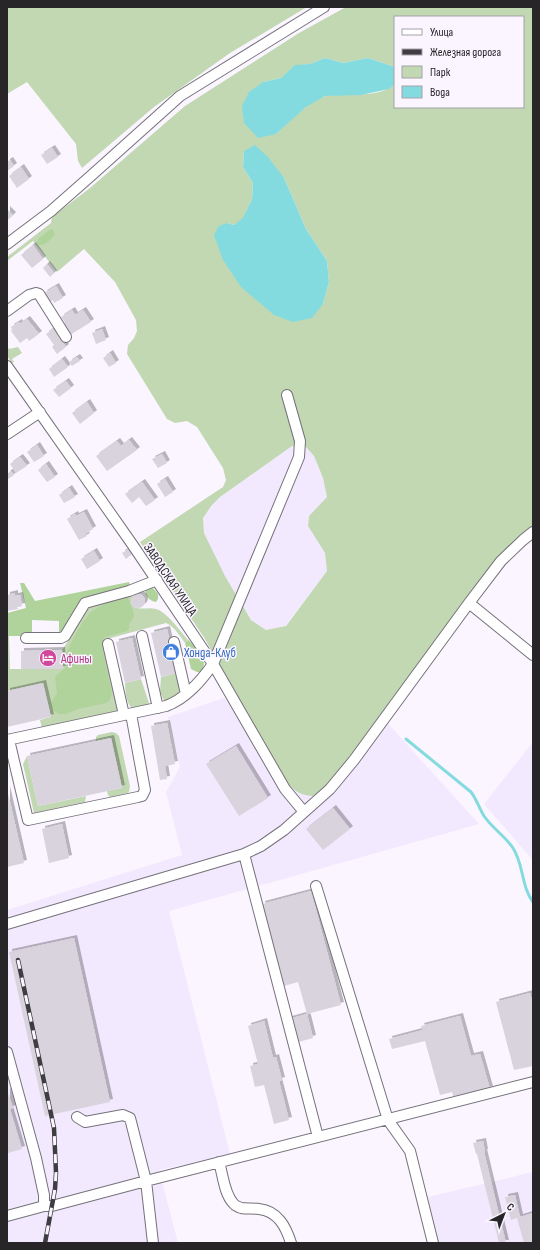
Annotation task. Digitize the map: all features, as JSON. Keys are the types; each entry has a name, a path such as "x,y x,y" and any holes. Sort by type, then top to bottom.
{"street":[{"path":"7,244 63,200 180,96 324,7"},
{"path":"7,311 29,295 36,293 39,294 66,337"},
{"name":"ЗАВОДСКАЯ УЛИЦА","path":"7,366 157,580 213,664 284,788 304,812"},
{"path":"108,644 128,714 144,790 142,796 28,820 8,740 128,714 158,708 174,703 186,694 205,675 213,664 298,457 300,441 287,395"},
{"path":"7,434 40,412"},
{"path":"7,924 244,854 261,846 284,830 330,789 354,760 501,561 533,532"},
{"path":"26,638 61,638 65,636 85,603 129,591 157,580"},
{"path":"469,603 533,655"},
{"path":"142,636 158,708"},
{"path":"174,642 186,694"},
{"path":"244,854 318,1137"},
{"path":"316,886 388,1120 410,1151 433,1243"},
{"path":"7,1052 36,1158 44,1195 44,1206"},
{"path":"7,1216 44,1206 52,1206 533,1082"},
{"path":"77,1117 85,1122 123,1115 130,1118 146,1181 153,1243"},
{"path":"219,1162 228,1197 234,1205 245,1209 260,1209 271,1212 279,1218 291,1243"}],"shaded area":[{"path":"292,446 306,447 314,456 323,478 327,497 309,516 308,526 325,553 327,571 285,626 266,630 251,620 225,576 204,533 203,518 220,497"},
{"path":"280,679 363,696 479,824 169,911 230,1154 159,1170 178,1243 7,1243 7,910 182,855 166,792 180,767 168,717"},
{"path":"533,742 533,860 484,804"},
{"path":"533,1172 533,1243 437,1243 428,1197"}],"green space":[{"path":"7,7 307,7 230,53 154,107 82,168 78,161 76,144 27,82 7,94"},
{"path":"346,7 533,7 533,527 327,786 313,796 298,792 280,773 205,639 140,542 223,487 226,480 223,468 197,427 187,421 175,423 167,419 127,354 128,345 134,338 137,331 136,320 115,282 84,249 57,272 33,241 7,261 7,257 51,223 52,217 90,188 185,106 299,33","holes":["244,151 284,178 306,229 327,261 329,282 323,304 227,223 234,225 243,219 252,199 253,183 243,167","292,446 306,447 314,456 323,478 327,497 309,516 308,526 325,553 327,571 286,626 266,630 251,620 225,576 204,533 203,518 220,497"]},
{"path":"51,229 55,234 54,236 46,243 39,245 37,242 38,239"},
{"path":"7,346 9,349 18,347 22,353 12,359 14,362 12,363 7,356"},
{"path":"129,582 130,585 128,588 83,600 64,633 59,635 59,621 32,620 32,632 38,632 37,636 7,636 7,613 26,608 20,583 24,583 35,601"},
{"path":"153,588 158,594 158,599 156,602 150,600 146,595 145,591"},
{"path":"133,593 134,595 131,602 135,607 152,608 165,614 188,640 185,643 175,629 166,623 107,639 117,711 42,728 40,720 51,717 43,683 7,691 7,636 9,636 10,669 62,669 62,650 85,612 97,604"},
{"path":"122,597 128,598 134,615 127,631 105,637 104,640 102,647 112,694 109,701 78,709 66,714 59,714 54,711 51,704 57,693 55,677 65,668 67,651 76,633 90,613 100,606"},
{"path":"188,640 198,650 204,663 204,666 200,672 191,669 185,643"},
{"path":"177,673 180,693 178,697 164,701 160,691 161,677"},
{"path":"141,679 149,703 148,706 133,709 127,700 125,683"},
{"path":"112,732 119,736 130,786 129,792 110,797 107,791 122,788 111,738 96,741 96,737 98,735"},
{"path":"27,756 38,806 86,796 85,802 34,813 23,764"}],"water":[{"path":"325,58 343,63 368,58 394,67 394,85 389,89 361,95 325,96 306,107 276,134 258,138 244,123 242,106 249,92 263,82 281,78 295,65 310,64"},
{"path":"255,145 268,157 284,178 306,229 327,261 329,282 323,304 312,318 293,322 274,315 241,287 223,260 214,235 219,226 227,223 234,225 243,218 252,199 253,183 243,167 244,151"}],"building":[{"path":"52,148 58,157 47,164 41,155"},
{"path":"10,160 14,166 7,171 7,162"},
{"path":"21,167 29,179 17,188 9,176"},
{"path":"7,209 13,215 7,221"},
{"path":"33,245 43,259 32,268 21,255"},
{"path":"47,264 54,273 50,277 43,268"},
{"path":"56,286 63,298 54,303 53,300 50,302 44,293"},
{"path":"72,310 75,315 83,310 91,322 70,335 63,324 65,323 61,317"},
{"path":"27,319 39,334 29,341 27,338 20,343 11,331 11,327 19,322 20,324"},
{"path":"53,329 66,347 57,354 52,347 54,345 46,334"},
{"path":"102,329 106,340 96,344 92,333"},
{"path":"110,353 116,363 109,367 103,358"},
{"path":"77,357 80,361 72,366 69,362"},
{"path":"62,359 68,367 54,377 49,369"},
{"path":"66,381 71,388 59,397 53,390"},
{"path":"87,402 94,413 80,424 72,413"},
{"path":"129,440 137,450 107,471 96,456 117,441 121,446"},
{"path":"37,445 44,456 34,462 27,452"},
{"path":"162,454 167,463 158,468 152,459"},
{"path":"20,457 27,466 16,473 10,464"},
{"path":"46,464 55,477 47,482 38,470"},
{"path":"11,471 14,475 8,479 7,474"},
{"path":"165,479 173,492 165,497 157,484"},
{"path":"142,482 155,500 146,506 139,497 132,503 125,494"},
{"path":"69,488 75,497 64,503 59,495"},
{"path":"84,512 93,529 85,534 87,536 79,540 67,519 75,514 76,516"},
{"path":"129,549 132,554 126,559 122,553"},
{"path":"94,551 100,561 87,569 81,559"},
{"path":"15,593 15,596 20,595 22,606 17,607 18,609 7,611 7,595"},
{"path":"135,594 141,594 145,598 145,604 141,608 135,608 131,604 131,598"},
{"path":"167,629 177,673 161,677 151,633"},
{"path":"132,638 141,679 125,683 116,642"},
{"path":"62,650 63,669 21,669 21,651"},
{"path":"43,683 51,717 7,727 7,691"},
{"path":"167,723 175,764 165,766 167,779 160,780 151,726"},
{"path":"111,738 122,788 38,806 27,756"},
{"path":"236,746 268,798 239,816 206,764"},
{"path":"7,789 24,863 7,867"},
{"path":"333,808 350,829 323,850 306,829"},
{"path":"62,824 69,858 49,863 42,829"},
{"path":"311,891 341,1005 307,1014 298,982 284,986 262,904"},
{"path":"74,938 110,1102 45,1116 9,952"},
{"path":"530,993 533,1005 533,1066 514,1070 496,1002"},
{"path":"307,1014 313,1038 295,1043 289,1019"},
{"path":"460,1016 471,1056 480,1054 490,1089 454,1099 452,1092 440,1095 425,1041 392,1049 389,1039 423,1030 421,1026"},
{"path":"264,1021 273,1058 276,1057 282,1080 279,1081 289,1120 274,1124 264,1085 255,1087 250,1066 258,1064 248,1026"},
{"path":"7,1090 13,1108 10,1109 22,1149 8,1153 7,1149"},
{"path":"483,1141 484,1152 506,1243 499,1243 473,1143"},
{"path":"515,1195 520,1217 533,1213 533,1243 524,1243 517,1218 511,1220 505,1197"}],"waterway":[{"path":"406,739 471,792 487,820 513,848 517,855 526,889 533,902"}],"railway":[{"path":"18,960 54,1128 56,1173 55,1189 45,1243"}],"place":[{"name":"Хонда-Клуб","path":"171,652"},
{"name":"Афины","path":"48,658"}]}
